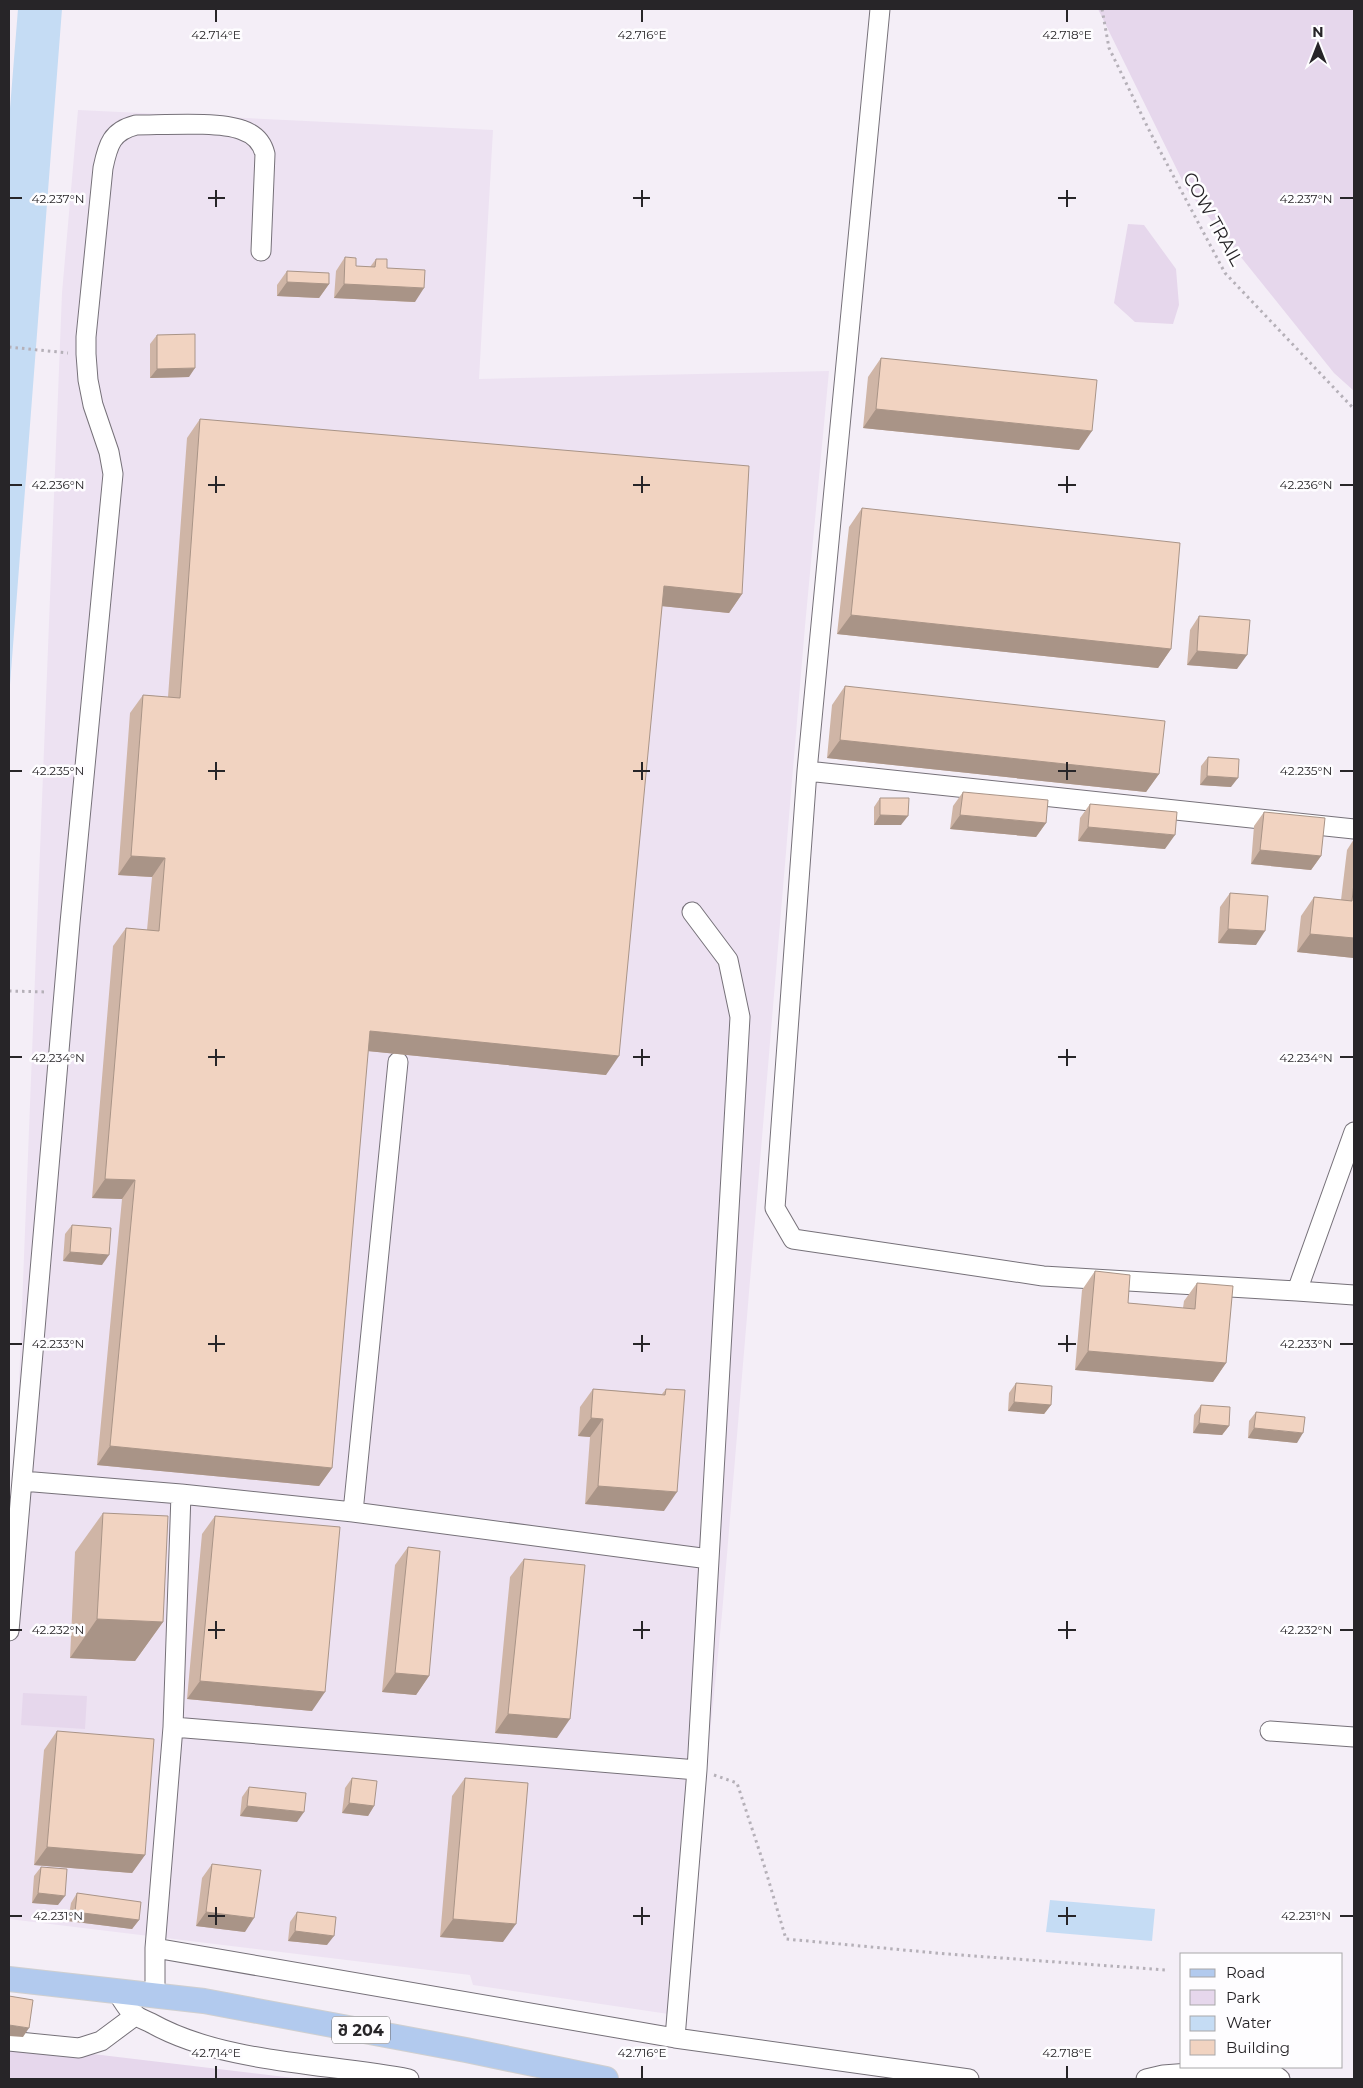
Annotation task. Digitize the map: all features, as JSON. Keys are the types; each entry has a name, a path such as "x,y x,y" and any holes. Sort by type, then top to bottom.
{"main road":[{"name":"შ 204","path":"9,1979 204,2001 466,2050 606,2079"}],"street":[{"path":"880,9 807,771 775,1208 793,1239 1043,1276 1354,1295"},
{"path":"9,1631 70,923 113,474 110,452 93,405 88,380 86,337 103,168 113,138 124,128 136,125 223,126 242,130 257,139 263,146 265,154 261,251"},
{"path":"807,771 1354,829"},
{"path":"675,2038 697,1770 740,1018 728,960 692,912"},
{"path":"353,1512 398,1062"},
{"path":"1297,1291 1354,1132"},
{"path":"22,1481 181,1494 353,1512 709,1559"},
{"path":"155,1994 155,1948 173,1727 181,1494"},
{"path":"173,1727 697,1770"},
{"path":"1270,1731 1354,1736"},
{"path":"155,1948 675,2038 969,2079"},
{"path":"115,1990 132,2013 169,2033 212,2047 285,2062 372,2072 409,2079"},
{"path":"9,2041 79,2048 101,2041 136,2015"},
{"path":"1146,2079 1163,2075 1230,2070 1276,2076 1280,2079"}],"path":[{"name":"COW TRAIL","path":"1102,9 1109,48 1150,132 1225,273 1354,409"},
{"path":"9,347 64,352"},
{"path":"9,991 28,992"},
{"path":"697,1770 737,1783 786,1939 947,1954 1166,1970"}],"shaded area":[{"path":"78,110 493,130 479,379 829,371 805,626 722,1614 682,2016 473,1985 470,1975 9,1919 9,1637 62,293"}],"green space":[{"path":"1098,9 1354,9 1354,391 1334,373 1187,190"},
{"path":"1128,224 1144,225 1176,269 1179,305 1173,324 1135,322 1114,303"},
{"path":"23,1693 87,1696 85,1729 21,1725"},
{"path":"9,2044 302,2079 9,2079"}],"water":[{"path":"18,9 62,9 9,698 9,121"},
{"path":"1050,1900 1155,1909 1152,1941 1046,1932"}],"building":[{"path":"345,257 356,258 356,266 375,267 376,259 387,259 387,268 425,270 424,288 344,284"},
{"path":"287,271 329,273 329,284 287,282"},
{"path":"195,334 195,368 157,369 157,335"},
{"path":"881,358 1097,380 1092,431 876,409"},
{"path":"200,419 749,466 742,594 664,586 619,1056 370,1031 332,1468 110,1446 135,1180 105,1179 126,928 159,931 165,858 131,856 143,695 180,698"},
{"path":"862,508 1180,543 1171,649 851,615"},
{"path":"1199,616 1250,620 1247,655 1197,651"},
{"path":"845,686 1165,721 1159,774 840,740"},
{"path":"1208,757 1239,759 1238,778 1207,776"},
{"path":"963,792 1048,800 1046,823 960,815"},
{"path":"880,798 909,798 908,816 880,815"},
{"path":"1090,804 1177,812 1175,835 1088,827"},
{"path":"1264,812 1325,818 1321,856 1260,850"},
{"path":"1354,883 1354,938 1310,934 1314,897 1352,901"},
{"path":"1230,893 1268,896 1265,931 1228,929"},
{"path":"72,1225 111,1228 109,1255 70,1252"},
{"path":"1095,1271 1130,1275 1128,1303 1195,1309 1197,1283 1233,1286 1226,1363 1088,1351"},
{"path":"1016,1383 1052,1386 1051,1405 1014,1402"},
{"path":"593,1389 665,1395 666,1389 685,1390 677,1492 598,1486 603,1419 591,1418"},
{"path":"1201,1405 1230,1407 1229,1426 1199,1423"},
{"path":"1256,1412 1305,1417 1303,1433 1254,1428"},
{"path":"103,1513 168,1516 163,1622 97,1619"},
{"path":"215,1516 340,1527 325,1692 200,1681"},
{"path":"408,1547 440,1551 429,1676 395,1673"},
{"path":"524,1559 585,1565 570,1719 508,1714"},
{"path":"57,1731 154,1739 145,1855 47,1847"},
{"path":"352,1778 377,1781 374,1806 349,1803"},
{"path":"465,1778 528,1783 516,1924 453,1919"},
{"path":"249,1787 306,1793 304,1812 247,1806"},
{"path":"212,1864 261,1870 254,1918 206,1912"},
{"path":"41,1867 67,1869 65,1896 38,1893"},
{"path":"77,1893 141,1902 139,1920 75,1912"},
{"path":"297,1912 336,1917 334,1936 295,1931"},
{"path":"9,1996 33,2000 29,2028 9,2025"}]}
